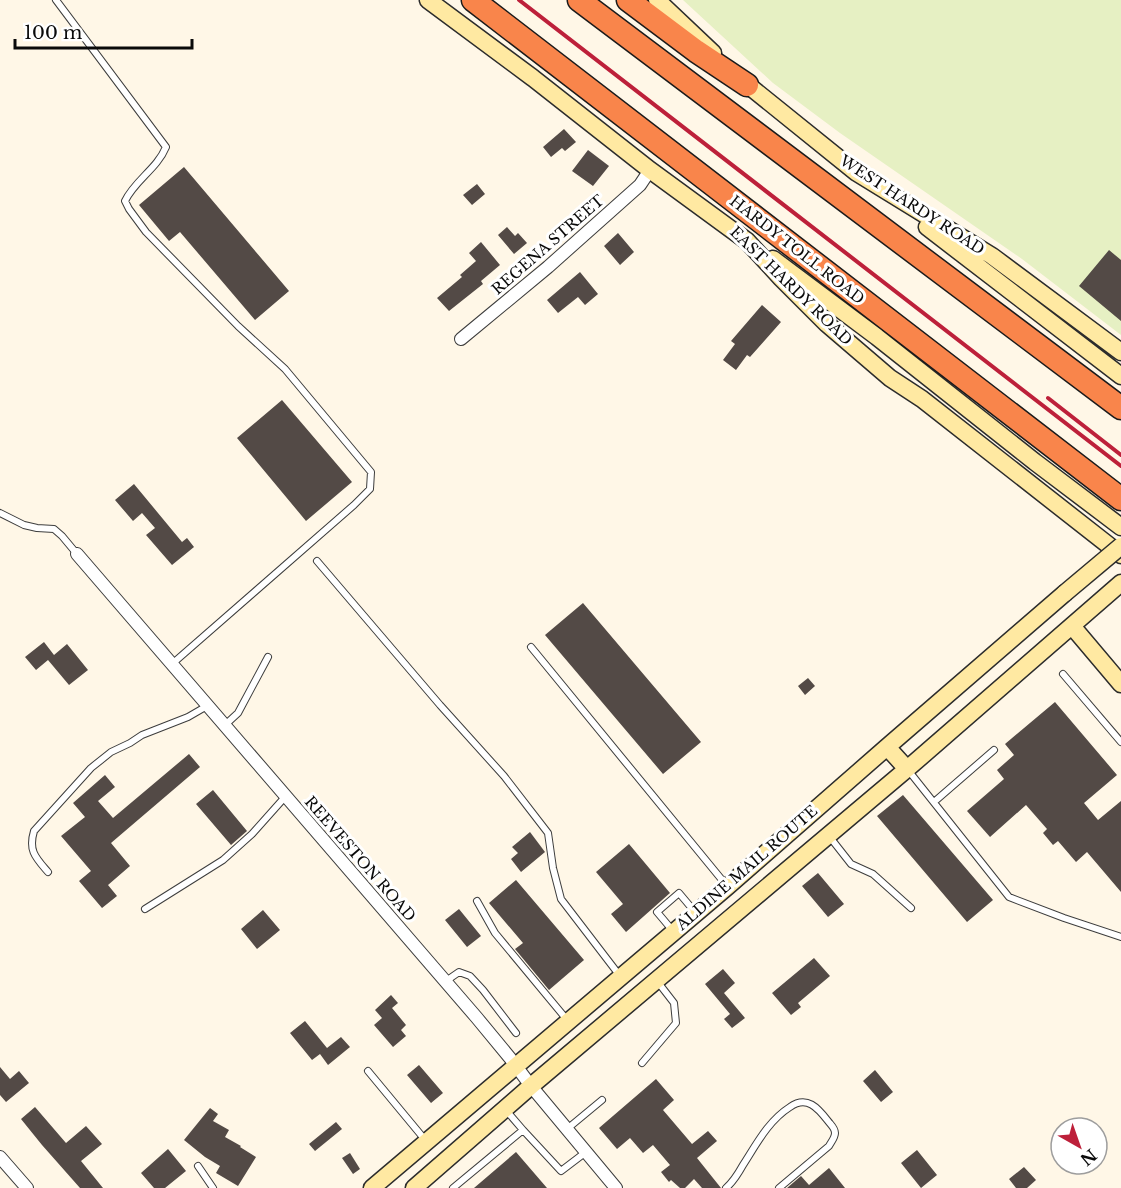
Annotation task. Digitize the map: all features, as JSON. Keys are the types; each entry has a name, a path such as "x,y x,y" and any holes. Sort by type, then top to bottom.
{"highway":[{"name":"HARDY TOLL ROAD","path":"473,0 1121,499"},
{"path":"579,0 1121,408"},
{"path":"628,0 696,51 747,85"}],"main road":[{"name":"EAST HARDY ROAD","path":"428,0 533,78 650,170 747,241 827,324 890,378 922,399 1121,555"},
{"name":"WEST HARDY ROAD","path":"657,0 747,85 857,173 992,256 1121,352"},
{"path":"857,173 1120,375"},
{"path":"747,241 805,282 1035,462 1121,526"},
{"name":"ALDINE MAIL ROUTE","path":"372,1188 727,887 1121,546"},
{"name":"ALDINE MAIL ROUTE","path":"414,1188 531,1086 829,836 1121,583"},
{"path":"1072,626 1121,684"},
{"path":"887,747 907,769"},
{"path":"727,887 744,907"}],"street":[{"name":"REGENA STREET","path":"461,339 548,267 640,185 650,170"},
{"name":"REEVESTON ROAD","path":"77,554 446,981 616,1188"},
{"path":"0,1158 27,1188"}],"lane":[{"path":"56,0 166,147 157,164 130,191 125,201 129,209 146,232 179,266 238,326 285,369 371,472 370,489 354,505 172,664"},
{"path":"0,513 24,525 54,529 77,554"},
{"path":"317,561 504,776 548,833 553,868 561,899 620,977"},
{"path":"531,647 727,887"},
{"path":"225,726 238,713 268,657"},
{"path":"1063,674 1121,742"},
{"path":"48,872 32,850 34,831 91,768 111,752 142,735 188,717 207,705"},
{"path":"934,802 994,750"},
{"path":"907,769 1009,897 1121,938"},
{"path":"145,909 223,860 252,834 286,796"},
{"path":"829,836 852,864 873,874 911,908"},
{"path":"673,932 657,912 679,893 696,912"},
{"path":"477,901 495,933 568,1021"},
{"path":"446,981 459,972 470,976 516,1033"},
{"path":"642,1063 676,1023 674,1003 657,980"},
{"path":"368,1071 426,1142"},
{"path":"567,1129 602,1100"},
{"path":"726,1188 773,1120 790,1106 800,1102 811,1104 818,1108 834,1129 833,1140 829,1146 779,1188"},
{"path":"505,1109 561,1171 586,1152"},
{"path":"453,1188 523,1130"},
{"path":"198,1166 213,1188"}],"green space":[{"path":"683,0 1121,0 1121,335 1022,259 840,133 773,83"}],"building":[{"path":"564,129 576,142 565,151 562,148 551,157 543,147"},
{"path":"588,150 609,166 593,186 572,171"},
{"path":"184,167 289,291 255,320 180,232 169,241 139,205"},
{"path":"477,184 485,194 472,205 463,195"},
{"path":"507,227 515,236 518,233 527,243 514,254 498,235"},
{"path":"618,233 634,252 620,265 604,246"},
{"path":"481,242 500,265 481,281 483,284 449,311 437,298 462,277 460,275 476,261 469,253"},
{"path":"1109,250 1121,260 1121,321 1079,286"},
{"path":"580,272 598,294 585,305 578,297 558,313 547,300"},
{"path":"762,305 781,322 750,357 747,355 736,370 723,360 735,344 731,341"},
{"path":"282,400 352,482 306,521 237,438"},
{"path":"134,484 182,542 187,538 194,547 172,565 146,535 155,528 142,513 133,521 115,500"},
{"path":"583,603 701,742 663,774 545,635"},
{"path":"44,642 54,655 67,644 88,670 69,685 48,660 36,670 25,657"},
{"path":"808,678 815,686 805,695 798,686"},
{"path":"1055,702 1117,775 1084,803 1098,820 1121,801 1121,892 1087,852 1076,862 1058,841 1053,845 1043,833 1047,829 1026,805 990,837 967,811 1004,779 997,770 1014,755 1005,744"},
{"path":"189,754 200,767 111,843 130,866 108,885 117,896 102,908 79,881 91,871 61,836 85,817 73,803 105,775 115,787 98,801 113,818"},
{"path":"213,790 247,831 231,845 196,804"},
{"path":"903,795 993,900 967,922 877,816"},
{"path":"530,832 545,852 521,872 511,859 518,853 512,847"},
{"path":"629,844 670,893 626,932 611,914 623,904 596,872"},
{"path":"818,873 844,904 828,917 802,886"},
{"path":"516,880 584,960 549,990 515,949 523,943 489,903"},
{"path":"459,909 481,936 467,947 445,920"},
{"path":"263,910 280,930 257,949 241,929"},
{"path":"814,958 830,976 798,1003 801,1007 791,1015 772,993"},
{"path":"723,969 735,983 724,993 745,1018 732,1028 724,1019 730,1014 705,984"},
{"path":"391,995 398,1003 392,1008 406,1025 401,1030 406,1036 393,1047 374,1025 382,1018 375,1010"},
{"path":"305,1021 327,1048 341,1037 350,1047 328,1065 320,1054 312,1060 290,1033"},
{"path":"419,1065 443,1093 431,1103 407,1075"},
{"path":"0,1067 10,1079 19,1071 29,1083 6,1102 0,1095"},
{"path":"875,1070 893,1092 881,1102 863,1081"},
{"path":"656,1079 674,1100 663,1110 692,1144 708,1131 717,1141 697,1158 721,1188 702,1188 694,1179 685,1188 680,1188 671,1180 669,1182 661,1172 670,1165 653,1145 643,1153 630,1138 617,1149 599,1128"},
{"path":"35,1107 66,1143 86,1126 102,1144 81,1161 103,1188 80,1188 42,1145 21,1119"},
{"path":"210,1108 218,1114 213,1121 229,1130 225,1137 256,1157 238,1186 216,1173 220,1166 184,1140"},
{"path":"336,1122 342,1129 315,1151 309,1144"},
{"path":"168,1149 186,1171 165,1188 154,1188 141,1173"},
{"path":"917,1150 937,1175 921,1188 901,1163"},
{"path":"516,1152 547,1188 474,1188"},
{"path":"350,1153 360,1169 353,1174 342,1158"},
{"path":"1024,1167 1036,1180 1027,1188 1016,1188 1009,1179"},
{"path":"829,1168 845,1188 787,1188 801,1176 809,1185"}],"railway":[{"path":"519,0 1121,466"},
{"path":"1048,398 1121,455"}]}
